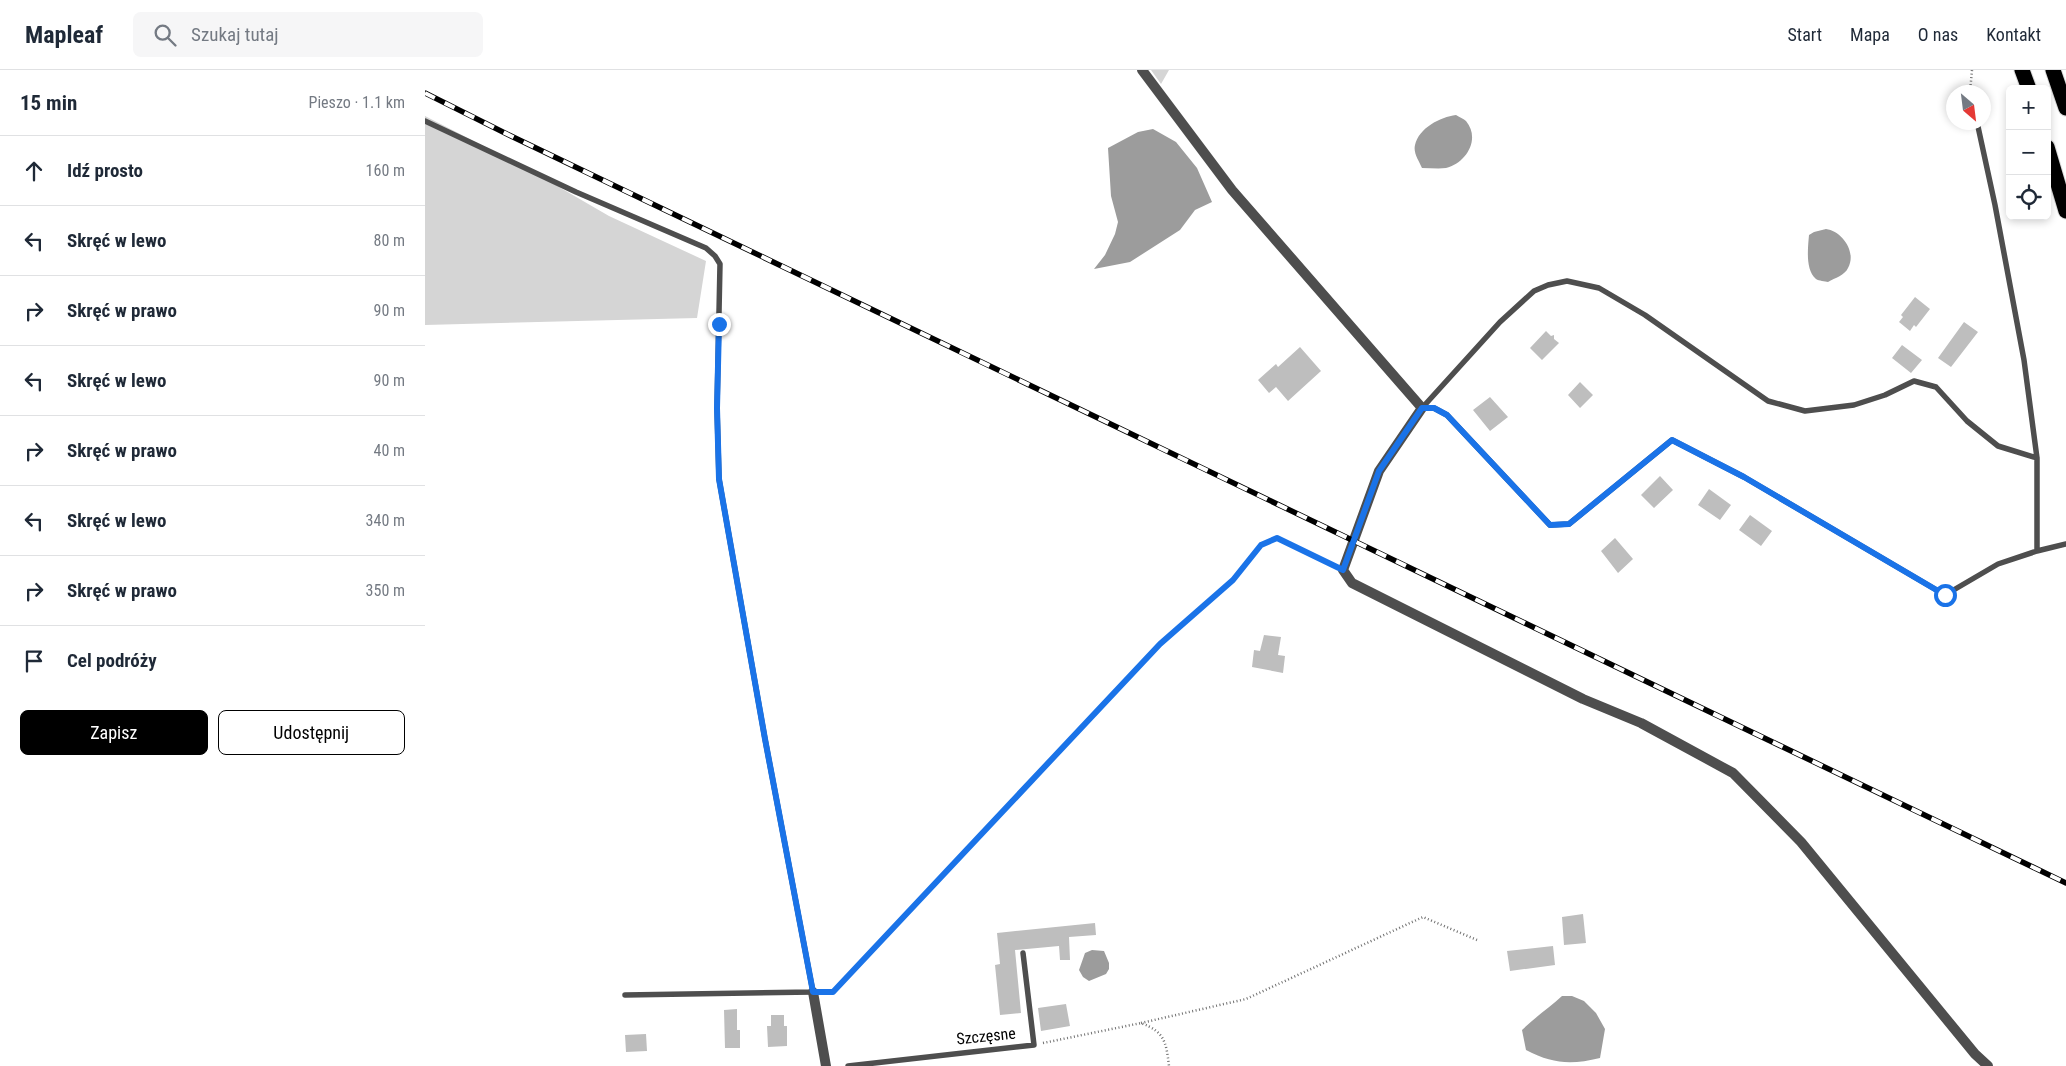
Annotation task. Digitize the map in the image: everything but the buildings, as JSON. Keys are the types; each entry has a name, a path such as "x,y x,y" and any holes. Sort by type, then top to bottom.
{"highway":[{"path":"2022,70 2028,85"},
{"path":"2053,70 2065,104"},
{"path":"2051,160 2066,211"}],"street":[{"path":"1142,70 1232,190 1422,408 1379,471 1343,570 1352,583 1583,700 1641,723 1733,773 1801,842 1975,1054 1988,1066"},
{"path":"813,992 826,1066"}],"lane":[{"path":"425,121 576,192 706,248 715,256 720,264 717,408 719,479 765,739 813,992 625,994"},
{"path":"1979,130 2024,360 2037,458 2037,551"},
{"path":"1422,408 1500,322 1534,291 1548,284 1567,281 1599,288 1645,314 1768,401 1805,411 1854,405 1885,395 1914,381 1936,387 1967,421 1998,446 2037,458"},
{"path":"1422,408 1434,408 1447,415 1550,525 1569,524 1672,440 1744,477 1945,595 1998,564 2066,544"},
{"name":"Szczęsne","path":"848,1066 1034,1046 1023,952"}],"path":[{"path":"1971,85 1972,70"},
{"path":"813,992 833,992 1160,644 1233,580 1261,545 1277,538 1343,570"},
{"path":"1034,1046 1246,999 1423,917 1477,940"},
{"path":"1141,1023 1156,1029 1166,1044 1169,1066"}],"shaded area":[{"path":"1151,70 1169,70 1161,84"},
{"path":"1456,115 1466,121 1472,135 1472,142 1465,156 1460,161 1446,168 1422,168 1415,151 1417,139 1431,124 1443,118"},
{"path":"425,116 521,165 609,216 706,261 697,318 425,325"},
{"path":"1153,129 1176,142 1197,168 1212,202 1195,210 1180,230 1130,262 1094,269 1105,255 1115,234 1118,222 1111,196 1108,148 1138,132"},
{"path":"1826,229 1842,238 1851,255 1847,270 1828,282 1817,280 1812,275 1808,258 1809,235"},
{"path":"1092,950 1104,951 1109,963 1109,969 1106,974 1089,981 1083,977 1079,970 1085,953"},
{"path":"1562,996 1572,996 1584,1001 1596,1013 1605,1029 1600,1058 1580,1062 1562,1062 1536,1055 1526,1050 1522,1030"}],"railway":[{"path":"425,93 2066,883"}],"route":[{"path":"719,324 717,408 719,479 765,739 813,992 833,992 1160,644 1233,580 1261,545 1277,538 1343,570 1365,514 1379,471 1422,408 1434,408 1447,415 1550,525 1569,524 1672,440 1744,477 1945,595"}]}
